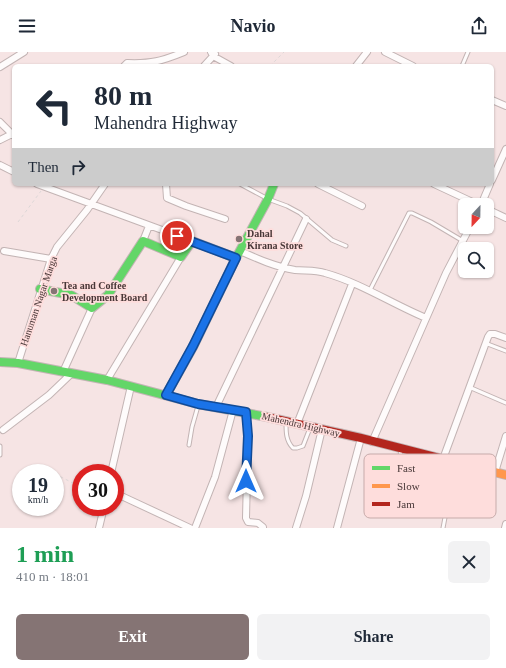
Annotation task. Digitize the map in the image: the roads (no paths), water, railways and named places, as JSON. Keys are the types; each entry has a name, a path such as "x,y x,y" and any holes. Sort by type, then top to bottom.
{"main road":[{"path":"166,395 193,346 273,186"},
{"path":"40,289 71,296 92,308 108,295 143,241 181,257 192,241 238,255"},
{"name":"Mahendra Highway","path":"0,362 18,363 107,380 198,404 246,412 286,422 310,426 422,454"},
{"name":"Mahendra Highway","path":"496,472 506,475"}],"street":[{"path":"10,52 15,57 21,54"},
{"path":"126,64 146,64 160,61 184,52"},
{"path":"358,64 367,52"},
{"path":"385,52 409,64"},
{"path":"206,64 214,53 228,64"},
{"path":"0,67 21,54"},
{"path":"494,101 506,106"},
{"path":"0,122 12,133"},
{"path":"0,140 12,134"},
{"path":"494,176 506,149"},
{"path":"0,165 12,171"},
{"path":"40,186 192,241"},
{"name":"Hanuman Nagar Marga","path":"18,363 40,289 51,259 57,247 91,205 104,186"},
{"path":"166,186 167,198 225,219"},
{"path":"322,186 362,206"},
{"path":"438,186 465,198"},
{"path":"483,198 489,186"},
{"path":"494,212 506,218"},
{"path":"216,407 306,219"},
{"path":"143,241 149,226"},
{"path":"372,442 446,273 466,234"},
{"path":"4,251 51,259"},
{"path":"238,255 294,270 324,272 426,318"},
{"path":"107,380 181,257"},
{"path":"297,424 352,284"},
{"path":"3,430 49,395 68,372 92,308"},
{"path":"445,454 485,343 490,334 495,334 506,338"},
{"path":"113,464 131,386"},
{"path":"195,528 215,477 233,410"},
{"path":"246,412 248,436 246,518 248,522 258,523 263,528"},
{"path":"296,528 306,496 322,429"},
{"path":"496,469 506,436"},
{"path":"337,528 361,438"},
{"path":"124,497 190,528"},
{"path":"99,528 102,516"},
{"path":"505,528 506,524"}],"lane":[{"path":"463,64 468,52"},
{"path":"244,186 268,199 287,206 300,213 332,240 346,246"},
{"path":"369,291 409,213 431,222 463,241"},
{"path":"485,343 506,351"},
{"path":"469,387 506,403"},
{"path":"189,445 198,404"},
{"path":"286,422 288,440 293,448 303,446 310,426"},
{"path":"0,446 0,456"},
{"path":"400,454 401,449"},
{"path":"443,528 445,518"}],"place":[{"name":"Dahal Kirana Store","path":"239,239"},
{"name":"Tea and Coffee Development Board","path":"54,291"}]}
